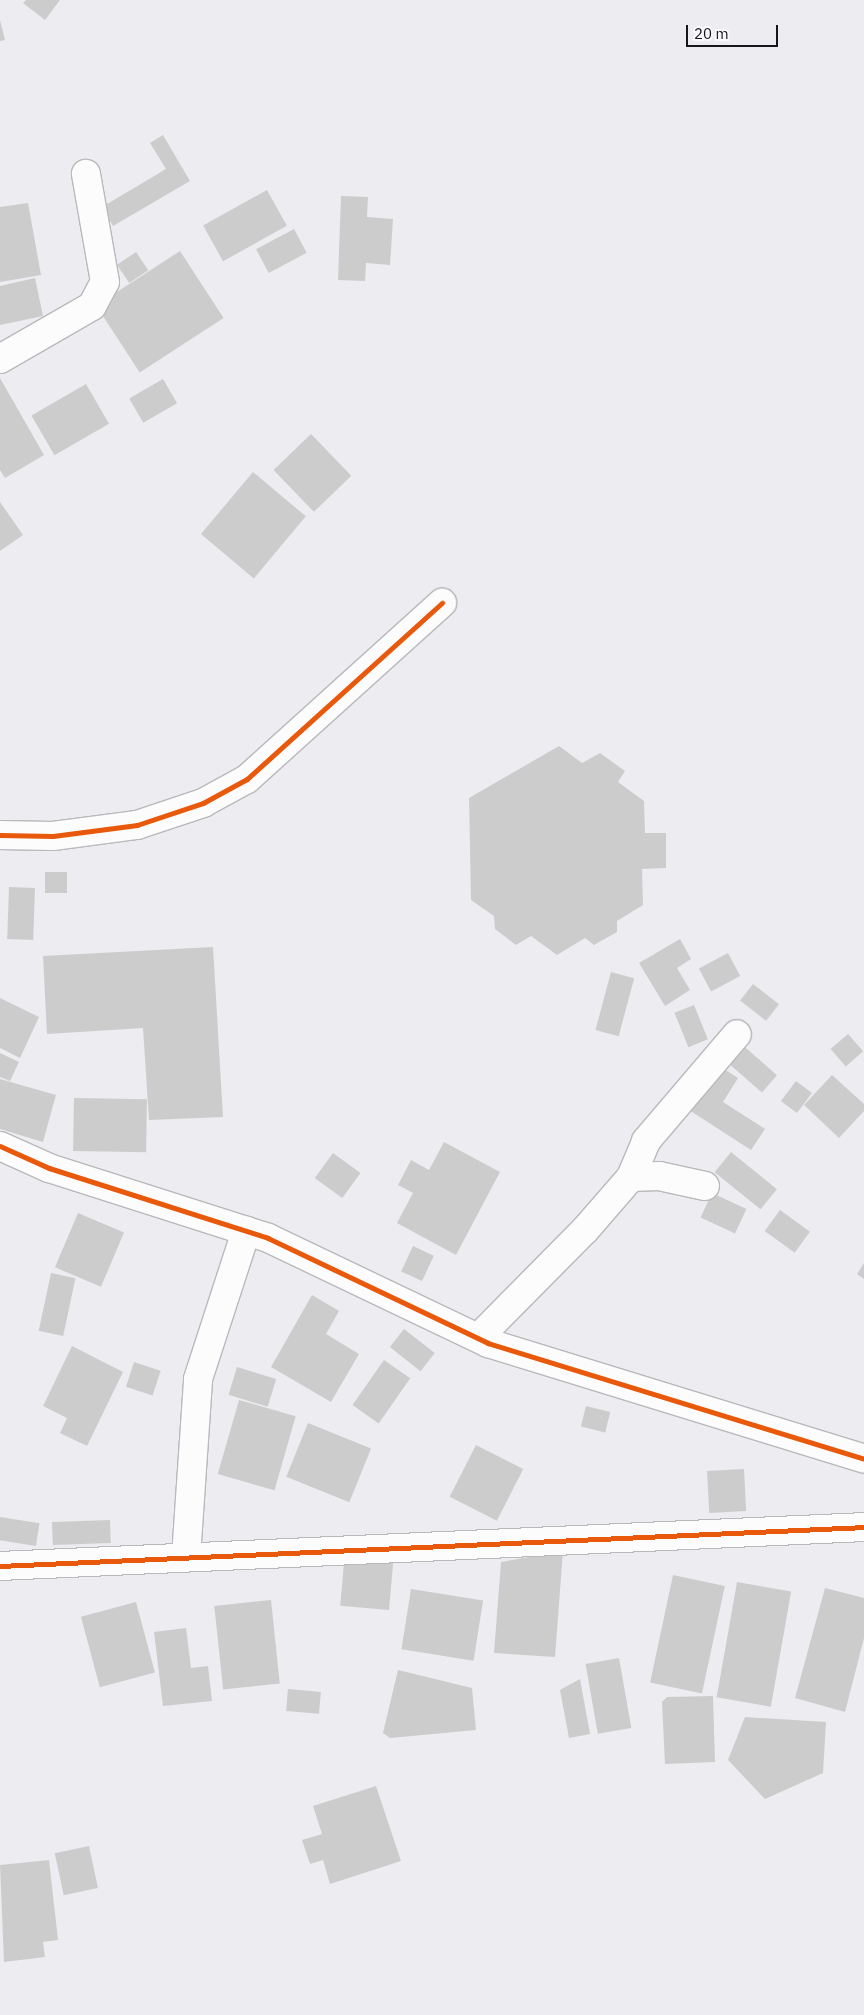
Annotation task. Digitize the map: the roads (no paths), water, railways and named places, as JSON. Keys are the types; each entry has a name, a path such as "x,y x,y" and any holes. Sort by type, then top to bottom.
{"street":[{"path":"0,359 92,306 105,282 86,174"},
{"path":"0,835 53,836 137,825 203,803 247,779 442,603"},
{"path":"479,1337 585,1230 631,1177 646,1141 737,1034"},
{"path":"0,1146 50,1168 268,1238 479,1337 488,1343 864,1459"},
{"path":"631,1177 659,1176 705,1186"},
{"path":"186,1557 198,1379 246,1231"},
{"path":"0,1566 864,1526"}]}
